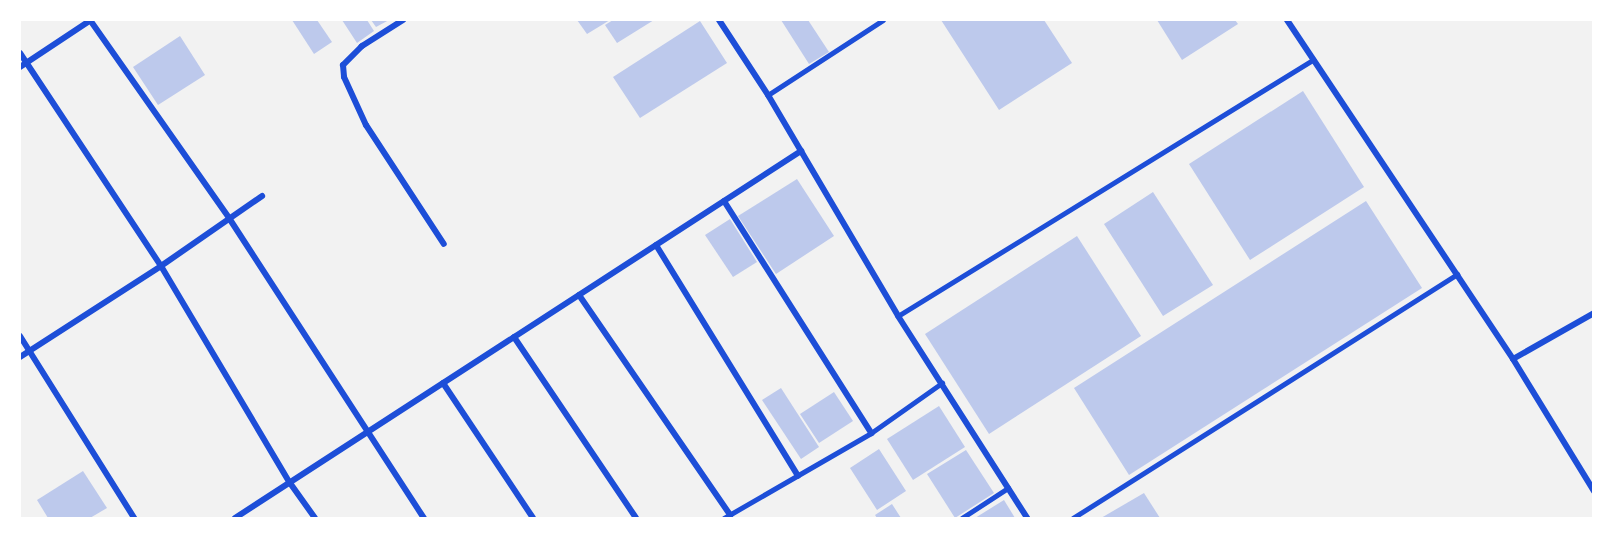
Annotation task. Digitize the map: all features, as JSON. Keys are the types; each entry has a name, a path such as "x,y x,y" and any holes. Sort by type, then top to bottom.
{"street":[{"path":"20,67 90,20 229,218 424,519"},
{"path":"403,20 362,46 343,65 344,77 366,126 444,244"},
{"path":"719,20 768,95 898,316 1027,519"},
{"path":"1287,20 1514,359 1593,491"},
{"path":"20,53 160,266 290,483 315,519"},
{"path":"235,519 801,151"},
{"path":"20,357 160,266 262,195"},
{"path":"724,201 871,433"},
{"path":"656,245 798,476"},
{"path":"579,295 727,517"},
{"path":"1514,359 1593,313"},
{"path":"20,336 134,519"},
{"path":"514,337 636,519"},
{"path":"443,383 533,519"}],"lane":[{"path":"768,95 883,20"},
{"path":"898,316 1313,60"},
{"path":"1073,519 1458,274"},
{"path":"727,517 871,433 942,383"},
{"path":"962,519 1008,488"}],"building":[{"path":"292,20 317,20 332,42 314,54"},
{"path":"342,20 367,20 374,31 357,43"},
{"path":"371,20 389,20 376,27"},
{"path":"577,20 610,20 587,34"},
{"path":"613,20 654,20 617,43 605,25"},
{"path":"781,20 808,20 829,52 809,64"},
{"path":"941,20 1044,20 1072,63 999,110"},
{"path":"1157,20 1235,20 1238,24 1182,60"},
{"path":"700,21 727,63 640,118 613,77"},
{"path":"180,36 205,75 158,105 133,67"},
{"path":"1303,91 1364,187 1250,260 1189,164"},
{"path":"797,179 834,236 776,274 738,216"},
{"path":"1153,192 1213,285 1163,316 1104,224"},
{"path":"1366,201 1422,288 1129,475 1074,388"},
{"path":"730,219 757,262 733,277 705,235"},
{"path":"1077,236 1141,336 989,434 925,334"},
{"path":"781,388 819,447 801,459 762,400"},
{"path":"834,392 853,421 819,443 800,414"},
{"path":"939,406 965,447 913,480 887,439"},
{"path":"879,449 906,491 877,510 850,468"},
{"path":"966,450 994,493 955,518 927,474"},
{"path":"83,471 107,508 90,518 48,518 37,500"},
{"path":"1144,493 1160,518 1101,518"},
{"path":"1004,500 1015,518 975,518"},
{"path":"892,504 901,518 877,518 875,515"}]}
